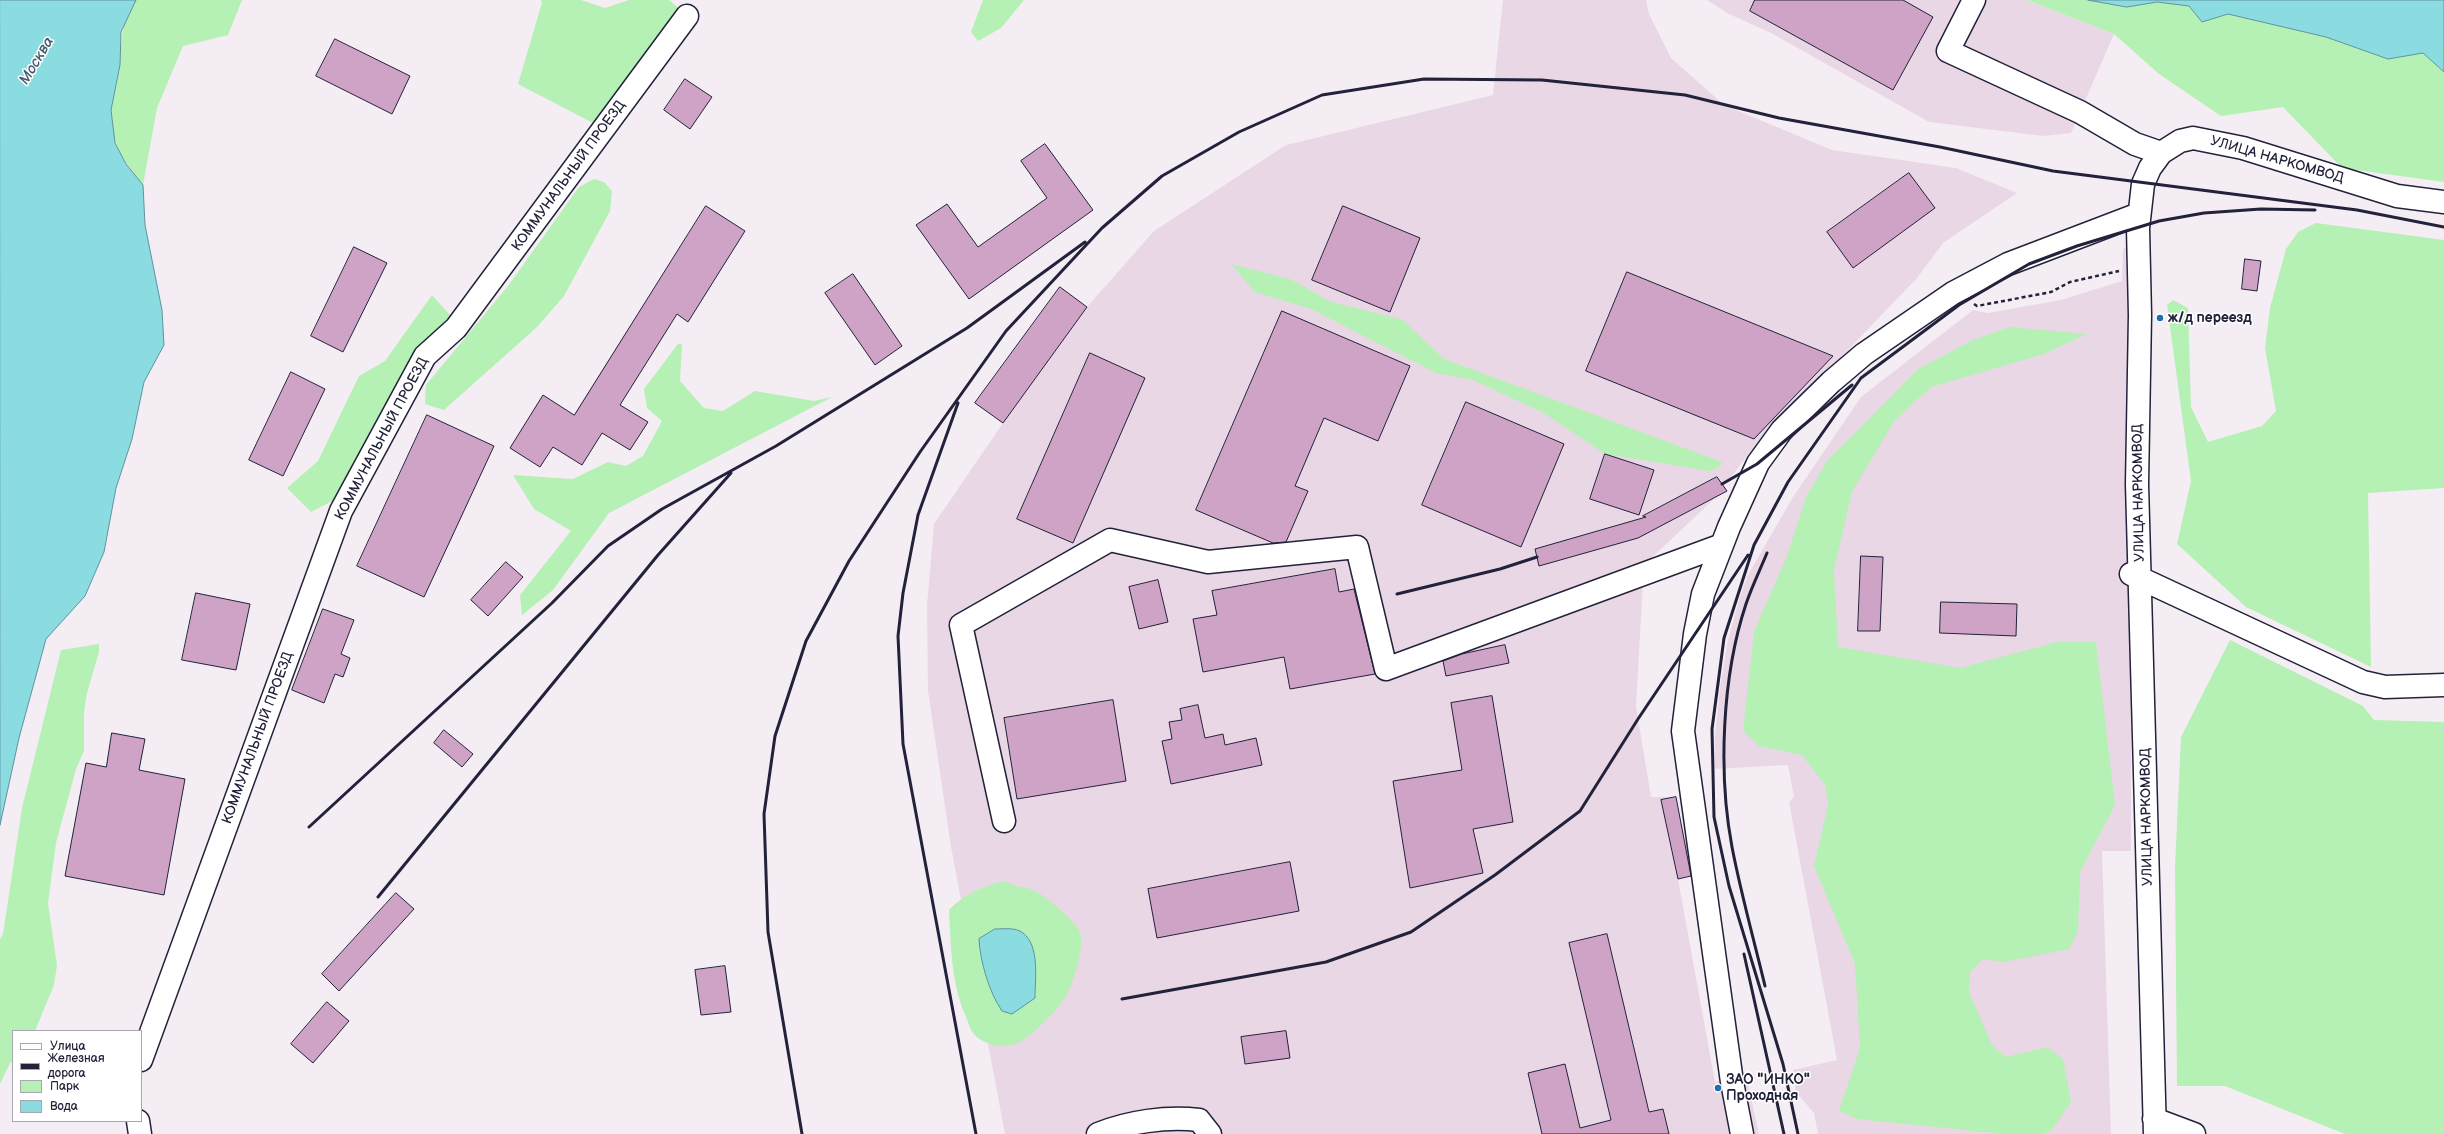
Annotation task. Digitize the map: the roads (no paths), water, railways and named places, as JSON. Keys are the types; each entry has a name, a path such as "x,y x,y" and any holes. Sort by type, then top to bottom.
{"street":[{"path":"1974,0 1948,50 2080,112 2135,144 2161,154"},
{"name":"КОММУНАЛЬНЫЙ ПРОЕЗД","path":"142,1057 341,511 425,356 456,328 687,16"},
{"name":"УЛИЦА НАРКОМВОД","path":"2155,1127 2136,576 2140,268 2139,214 2143,184 2150,168 2161,154 2180,141 2193,138 2205,139 2398,196 2444,202"},
{"path":"1742,1134 1732,1082 1683,731 1695,634 1703,594 1722,545 1758,463 1782,430 1831,382 1864,354 1953,293 2008,264 2139,214"},
{"path":"1004,821 960,625 1110,540 1208,562 1357,547 1386,669 1722,545"},
{"path":"2136,576 2363,682 2385,687 2444,685"},
{"path":"1098,1134 1117,1126 1178,1118 1198,1120 1210,1134"},
{"path":"138,1122 140,1134"},
{"path":"2155,1127 2194,1134"}],"water":[{"name":"Москва","path":"0,0 136,0 121,32 120,65 111,110 115,143 126,164 143,185 145,225 162,310 164,345 144,382 132,439 116,488 104,552 85,596 46,639 19,738 0,825"},
{"path":"2088,0 2444,0 2444,72 2423,53 2388,59 2326,37 2228,14 2202,22 2189,6 2157,2 2127,7"},
{"path":"995,929 1020,931 1028,939 1034,954 1036,973 1035,998 1012,1014 1002,1011 997,1003 989,986 981,957 979,939"}],"railway":[{"path":"802,1134 768,932 764,814 775,736 806,641 849,561 920,452 1006,331 1102,228 1162,176 1239,132 1322,95 1424,79 1542,80 1685,95 1779,118 1940,147 2053,171 2357,210 2444,227"},
{"path":"1798,1134 1783,1064 1729,886 1714,817 1712,729 1724,638 1754,545 1788,482 1861,378 1959,305 2029,264 2077,246 2159,221 2204,213 2261,209 2315,210"},
{"path":"309,827 552,603 608,546 662,509 776,446 967,328 1085,242"},
{"path":"1722,484 1757,464 1852,385"},
{"path":"958,403 918,515 903,593 898,636 903,744 976,1134"},
{"path":"378,897 658,555 731,473"},
{"path":"1765,986 1743,900 1732,847 1725,788 1724,757 1727,693 1738,632 1748,597 1767,553"},
{"path":"1122,999 1326,962 1411,932 1495,875 1580,811 1638,719 1748,555"},
{"path":"1397,594 1500,569 1537,557"},
{"path":"1744,954 1784,1134"}],"place":[{"name":"ж/д переезд","path":"2160,318"},
{"name":"ЗАО \"ИНКО\" Проходная","path":"1718,1088"}]}
